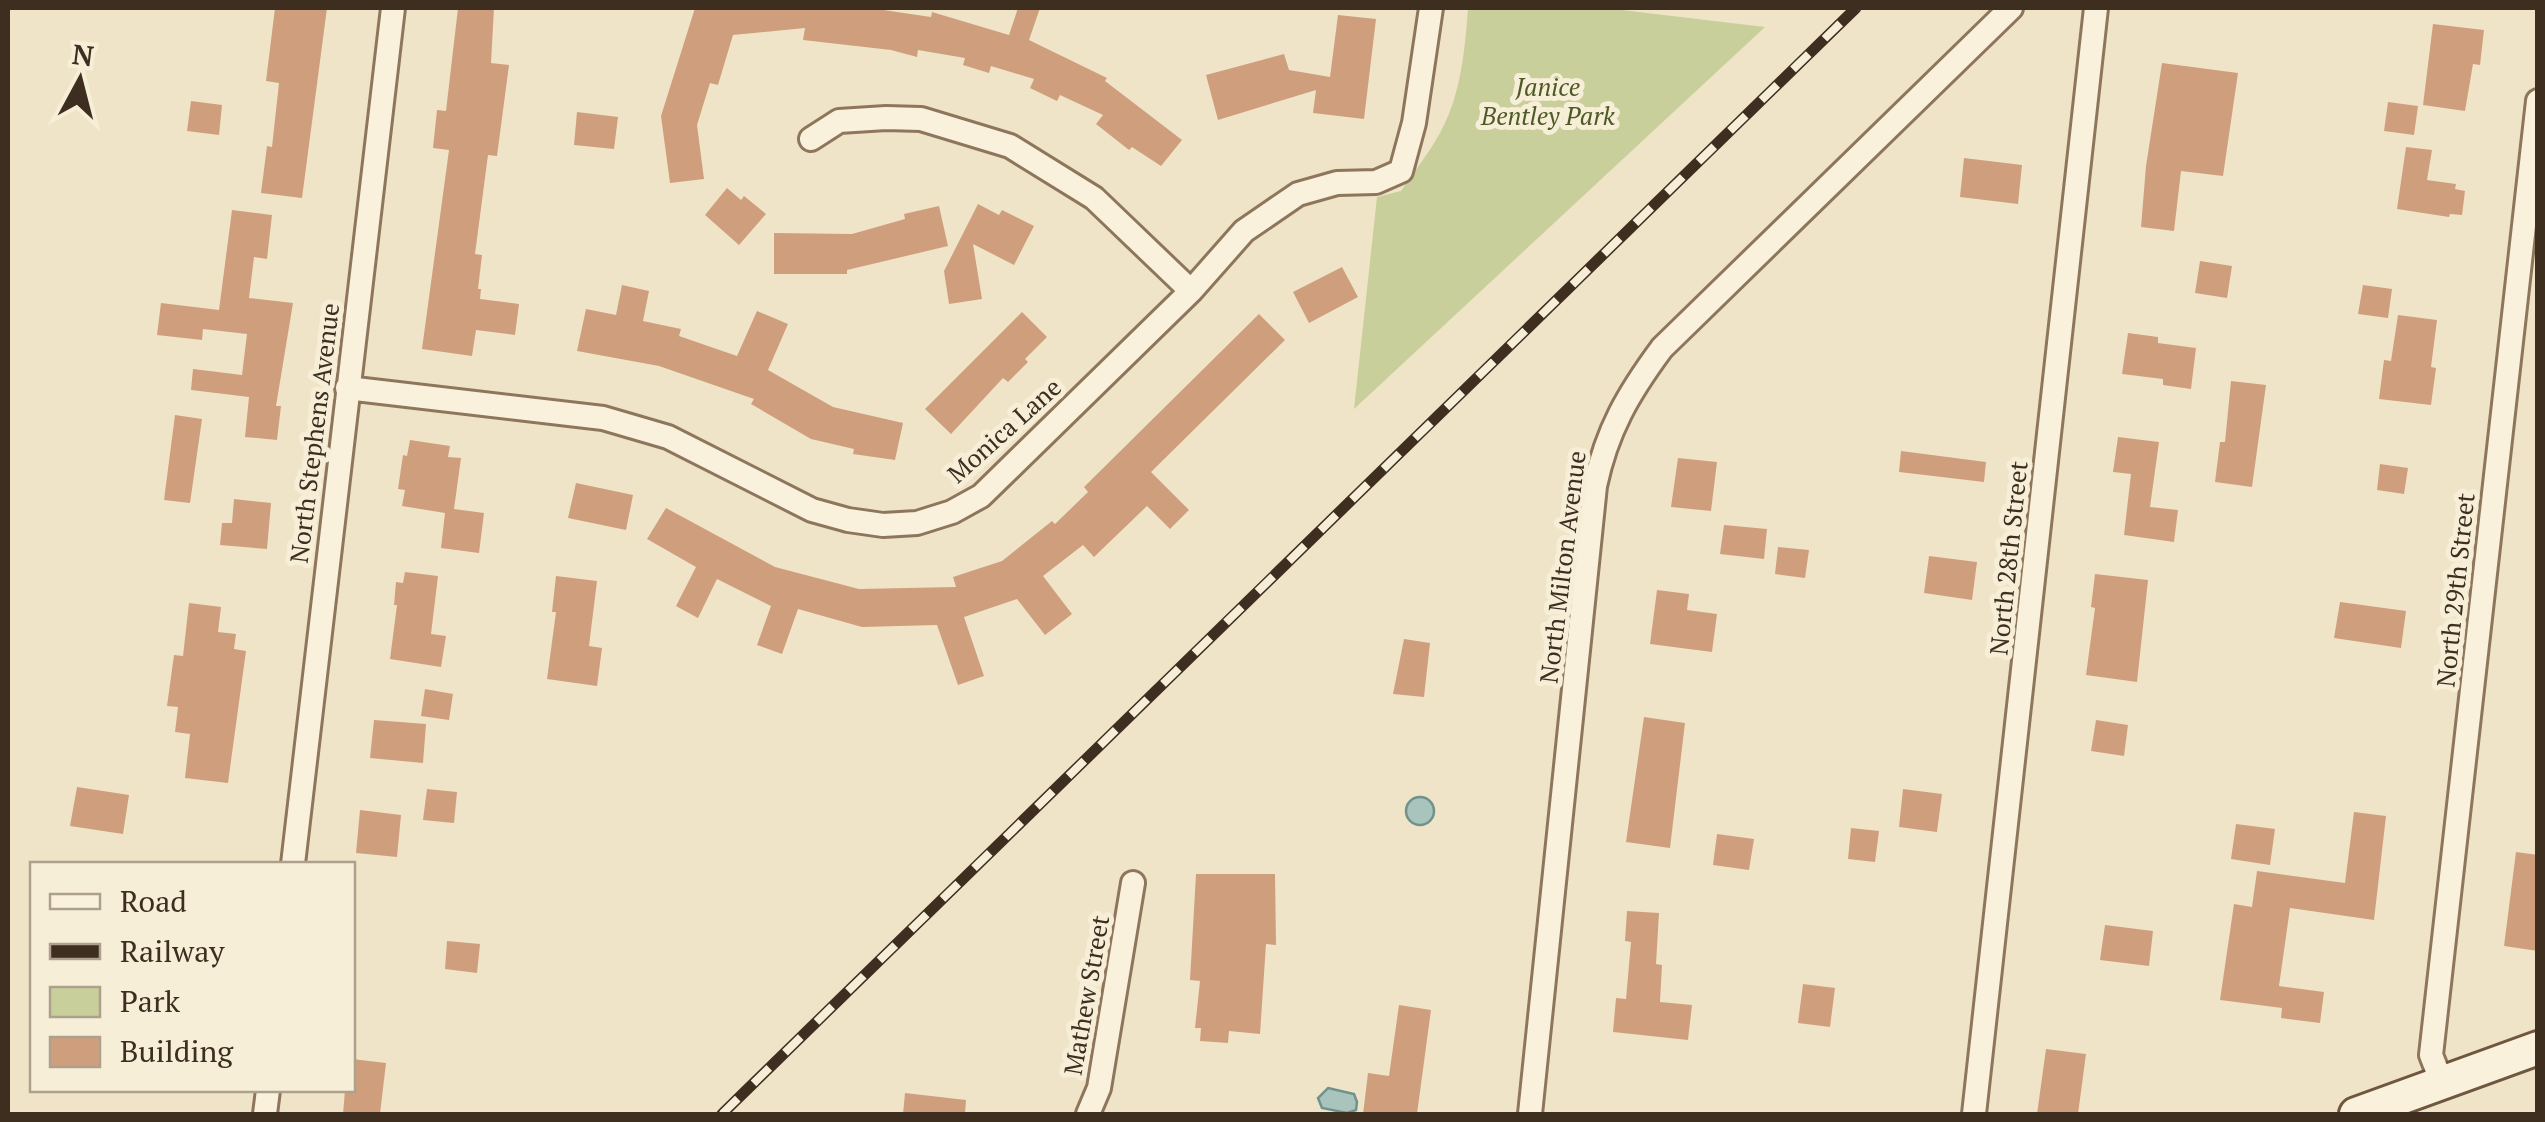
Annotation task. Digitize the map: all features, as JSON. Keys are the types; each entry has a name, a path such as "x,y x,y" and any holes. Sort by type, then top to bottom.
{"street":[{"name":"North Stephens Avenue","path":"293,862 393,8"},
{"name":"Monica Lane","path":"347,388 602,418 668,436 812,510 884,525 917,523 952,512 981,496 1190,291 1244,231 1298,194 1337,183 1376,182 1401,171 1414,123 1431,8"},
{"name":"North Milton Avenue","path":"1530,1114 1595,486 1604,447 1628,394 1662,348 2011,8"},
{"name":"North 28th Street","path":"1974,1114 2096,8"},
{"name":"North 29th Street","path":"2442,1084 2431,1055 2538,101"},
{"path":"810,139 839,120 904,118 922,119 1010,146 1094,198 1190,291"},
{"name":"Mathew Street","path":"1088,1114 1099,1088 1134,882"},
{"path":"2356,1114 2538,1048"}],"green space":[{"name":"Janice Bentley Park","path":"1468,8 1605,8 1765,27 1354,409 1377,197 1401,191 1448,117 1458,87"}],"water":[{"path":"1420,797 1430,801 1434,811 1430,821 1420,825 1410,821 1406,811 1410,801"},
{"path":"1328,1088 1354,1094 1356,1110 1347,1113 1322,1108 1318,1098"}],"building":[{"path":"275,8 327,8 302,198 261,193 267,146 272,147 279,83 266,81"},
{"path":"458,8 494,8 491,63 509,65 497,156 488,155 475,254 482,255 480,299 519,304 515,335 476,330 472,356 422,349 449,150 433,148 437,110 446,111"},
{"path":"695,8 870,8 931,17 932,12 1009,35 1018,8 1040,8 1029,40 1107,78 1105,81 1182,140 1161,166 1132,147 1129,150 1096,124 1103,115 1060,95 1057,101 1030,88 1034,79 991,66 989,73 963,65 965,58 918,50 917,57 891,50 803,40 805,28 733,35 718,85 710,83 697,125 704,179 670,183 661,116"},
{"path":"1338,15 1376,19 1364,119 1313,113 1316,90 1218,120 1206,75 1284,54 1289,70 1330,77"},
{"path":"2433,24 2484,30 2480,65 2473,64 2465,111 2423,105"},
{"path":"2162,63 2238,73 2223,176 2181,171 2174,231 2141,227"},
{"path":"191,101 222,105 219,135 187,131"},
{"path":"2388,102 2418,106 2414,135 2384,131"},
{"path":"577,112 618,117 614,149 574,145"},
{"path":"2406,147 2432,150 2427,180 2456,184 2455,189 2465,191 2462,215 2449,217 2397,209"},
{"path":"1964,158 2022,165 2018,204 1960,197"},
{"path":"727,188 766,214 739,245 705,215"},
{"path":"978,204 999,215 1002,210 1034,226 1014,265 973,244 982,299 949,304 944,271"},
{"path":"939,206 948,246 847,270 847,274 774,274 774,233 852,234 905,219 904,214"},
{"path":"232,210 272,215 267,259 254,257 249,298 293,303 276,406 281,406 277,440 245,437 249,397 191,390 193,369 242,375 247,334 203,329 202,340 157,335 161,303 219,310"},
{"path":"2200,261 2232,266 2227,298 2195,293"},
{"path":"1342,267 1358,297 1309,323 1293,292"},
{"path":"622,285 649,291 643,321 681,329 679,336 737,356 757,311 788,324 768,370 833,407 903,423 895,460 853,454 854,449 811,439 751,404 754,399 659,366 577,351 586,309 616,315"},
{"path":"2363,285 2392,289 2388,318 2358,314"},
{"path":"1022,312 1047,337 1025,359 1028,362 1008,382 1003,378 951,434 925,409"},
{"path":"1259,314 1285,340 1151,472 1189,510 1170,529 1147,506 1094,557 1083,545 1043,576 1072,614 1045,635 1017,599 964,617 984,676 958,685 937,625 862,627 798,609 782,654 757,645 771,606 717,579 698,618 676,606 696,567 647,539 666,508 775,567 859,589 956,587 953,577 1002,561 1052,521 1055,524 1088,492 1084,487"},
{"path":"2398,315 2437,320 2431,405 2379,399 2384,360 2391,361"},
{"path":"2128,333 2158,337 2158,343 2196,348 2191,389 2163,385 2163,379 2122,374"},
{"path":"2231,381 2266,385 2252,487 2215,482 2220,442 2225,442"},
{"path":"175,415 202,419 190,503 164,500"},
{"path":"2118,437 2159,442 2150,507 2178,510 2174,542 2124,535 2131,474 2113,472"},
{"path":"410,440 450,446 448,457 461,458 454,509 484,513 479,553 441,548 445,513 402,506 405,490 398,489 403,455 407,456"},
{"path":"1901,451 1986,462 1984,482 1899,472"},
{"path":"1678,458 1717,462 1711,511 1671,507"},
{"path":"2380,464 2408,468 2404,494 2377,490"},
{"path":"576,483 633,495 626,530 568,518"},
{"path":"234,499 271,503 267,549 220,545 222,523 232,523"},
{"path":"1724,525 1767,529 1764,559 1720,554"},
{"path":"1778,547 1809,550 1805,578 1775,574"},
{"path":"1929,556 1977,562 1972,600 1924,593"},
{"path":"405,572 438,576 431,634 446,636 441,667 390,659 396,582 403,583"},
{"path":"2095,574 2148,580 2137,682 2086,675 2095,608 2091,607"},
{"path":"556,576 597,581 589,646 602,648 597,686 547,679 556,612 552,612"},
{"path":"1657,590 1689,594 1687,610 1717,614 1712,652 1650,644"},
{"path":"2340,602 2406,611 2401,648 2334,638"},
{"path":"189,603 221,607 218,632 236,634 234,649 246,651 228,783 185,778 190,734 175,732 178,707 167,706 174,655 183,656"},
{"path":"1404,639 1430,643 1424,697 1393,694"},
{"path":"425,689 453,694 449,720 421,716"},
{"path":"1644,717 1685,723 1670,848 1626,842"},
{"path":"374,720 426,724 423,763 370,758"},
{"path":"2096,720 2128,725 2124,756 2091,751"},
{"path":"77,787 129,795 123,834 70,826"},
{"path":"427,789 457,792 454,823 423,820"},
{"path":"1903,789 1942,794 1937,832 1899,827"},
{"path":"360,810 401,815 397,857 356,853"},
{"path":"2354,812 2386,816 2374,920 2290,908 2279,986 2324,992 2320,1023 2281,1018 2282,1008 2220,1000 2234,904 2252,907 2257,871 2345,883"},
{"path":"2236,824 2275,829 2270,865 2231,859"},
{"path":"1851,828 1879,831 1875,862 1848,859"},
{"path":"1717,834 1754,839 1749,870 1713,865"},
{"path":"2516,852 2538,855 2538,951 2504,946"},
{"path":"1196,874 1275,874 1276,945 1266,944 1260,1034 1229,1031 1228,1043 1200,1041 1201,1028 1195,1028 1200,981 1190,980"},
{"path":"1627,911 1659,913 1656,964 1662,965 1660,1002 1692,1005 1688,1040 1613,1032 1616,998 1626,999 1631,942 1625,941"},
{"path":"2105,925 2153,931 2149,966 2100,960"},
{"path":"447,941 480,944 477,973 445,969"},
{"path":"1803,984 1835,988 1830,1027 1798,1023"},
{"path":"1399,1005 1431,1010 1417,1114 1363,1114 1368,1073 1389,1076"},
{"path":"2046,1049 2086,1054 2078,1114 2037,1114"},
{"path":"355,1059 386,1063 380,1114 343,1114 345,1092 355,1092"},
{"path":"905,1093 966,1100 965,1114 903,1114"}],"railway":[{"path":"722,1114 1856,8"}]}
